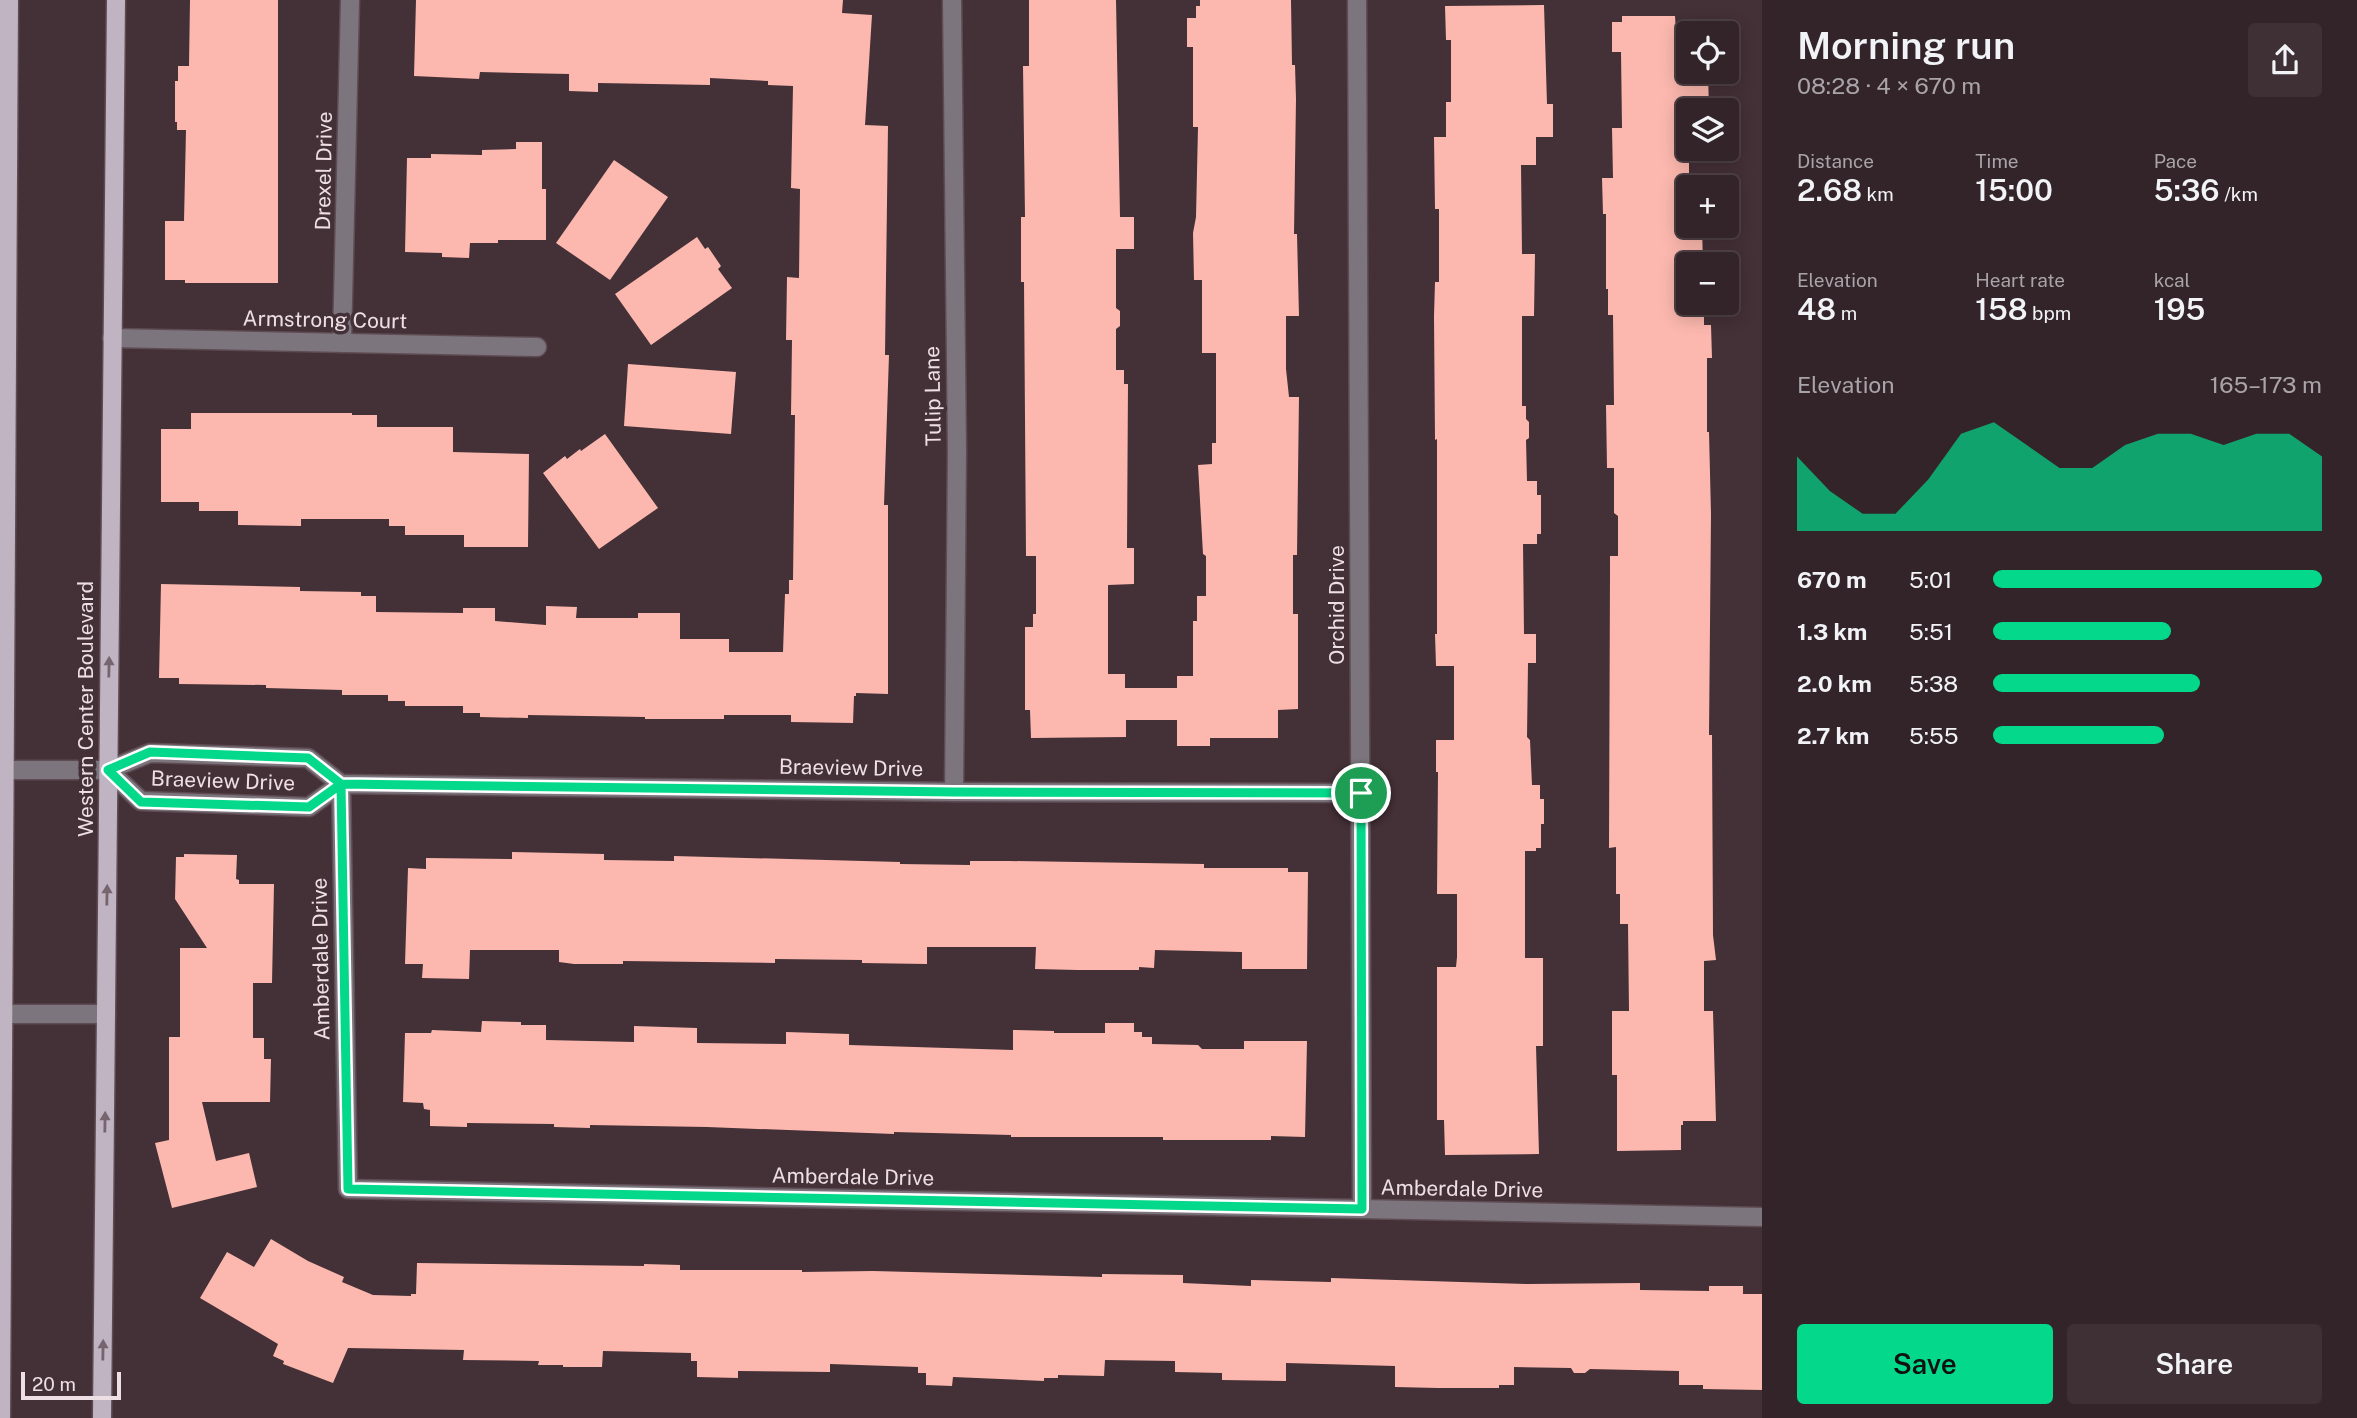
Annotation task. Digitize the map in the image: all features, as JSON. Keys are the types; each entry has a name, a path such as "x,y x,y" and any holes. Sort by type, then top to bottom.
{"main road":[{"path":"1,1418 2,744 9,0"},
{"name":"Western Center Boulevard","path":"102,1418 116,0"}],"street":[{"name":"Drexel Drive","path":"342,343 350,0"},
{"name":"Tulip Lane","path":"952,0 957,451 954,792"},
{"name":"Orchid Drive","path":"1357,0 1362,1209"},
{"name":"Armstrong Court","path":"112,338 537,347"},
{"name":"Braeview Drive","path":"3,770 108,770 150,752 308,758 341,784"},
{"name":"Braeview Drive","path":"108,770 141,802 309,807 341,784 954,792 1361,793"},
{"name":"Amberdale Drive","path":"341,784 348,1189 1762,1217"},
{"path":"1,1014 106,1014"}],"building":[{"path":"190,0 278,0 278,283 185,283 185,280 165,280 165,221 184,221 186,130 177,130 175,122 175,81 178,81 178,66 189,66"},
{"path":"416,0 843,0 842,13 872,15 865,125 888,126 885,355 889,355 884,505 888,505 888,694 856,693 853,723 791,722 791,715 724,715 724,719 528,715 528,718 480,717 480,713 463,713 463,706 405,706 405,701 388,701 388,695 342,695 342,690 266,688 266,685 179,684 179,678 159,678 161,584 300,587 300,591 361,592 361,596 376,596 376,612 463,613 463,608 495,608 495,621 546,625 546,606 577,607 576,618 638,618 638,613 680,613 680,639 729,639 729,652 783,652 785,594 789,594 789,580 793,580 795,415 791,415 792,340 786,340 787,277 799,278 800,189 791,188 793,86 768,85 768,81 710,78 710,85 598,83 598,92 569,91 569,74 480,72 479,79 414,76"},
{"path":"1029,0 1116,0 1120,217 1134,217 1134,249 1116,249 1116,308 1120,311 1120,326 1116,329 1116,370 1124,370 1124,384 1128,384 1127,548 1134,548 1134,584 1108,585 1108,674 1125,674 1125,688 1177,688 1177,676 1193,676 1193,621 1197,621 1197,596 1206,596 1206,556 1203,554 1198,465 1212,464 1212,443 1216,443 1216,353 1202,353 1202,280 1194,280 1193,233 1196,217 1198,127 1193,127 1193,47 1187,47 1187,18 1196,18 1196,6 1200,6 1200,0 1291,0 1292,65 1295,65 1296,99 1294,234 1297,234 1299,316 1286,316 1286,369 1289,397 1299,397 1297,555 1293,555 1293,614 1298,614 1298,709 1278,710 1278,738 1210,738 1210,746 1177,746 1177,720 1126,720 1126,737 1031,738 1030,710 1025,710 1025,627 1033,627 1033,614 1036,614 1036,556 1026,556 1024,282 1021,282 1021,217 1025,217 1023,66 1029,66"},
{"path":"1544,5 1547,104 1553,104 1553,137 1536,137 1536,165 1521,165 1522,254 1535,254 1534,316 1522,316 1522,406 1526,406 1526,419 1529,422 1529,438 1526,440 1527,481 1537,481 1537,495 1541,495 1541,534 1537,534 1537,544 1523,544 1524,634 1536,634 1536,663 1528,663 1527,737 1530,740 1532,785 1540,785 1540,799 1544,799 1541,848 1525,851 1525,958 1543,958 1543,1046 1536,1046 1539,1154 1445,1155 1444,1120 1437,1120 1437,967 1456,967 1457,894 1437,894 1436,740 1454,740 1454,666 1436,666 1435,634 1437,439 1435,440 1434,316 1435,282 1439,282 1439,209 1435,209 1434,137 1446,137 1446,102 1451,102 1451,40 1446,40 1445,6"},
{"path":"1622,16 1675,16 1676,84 1708,84 1709,98 1676,98 1676,161 1689,161 1689,175 1676,175 1676,238 1702,238 1703,252 1676,252 1676,315 1704,315 1704,325 1711,325 1712,358 1707,358 1711,514 1709,735 1712,735 1713,935 1716,960 1704,961 1704,1011 1713,1011 1716,1121 1683,1121 1681,1150 1617,1151 1617,1075 1612,1075 1612,1011 1629,1011 1628,924 1620,924 1620,894 1616,894 1616,847 1609,848 1610,556 1618,556 1618,516 1614,513 1614,468 1607,468 1606,405 1614,405 1613,315 1608,315 1606,214 1603,214 1602,178 1613,178 1612,128 1622,128 1621,52 1612,52 1612,22 1622,22"},
{"path":"516,142 542,142 546,240 470,243 469,258 442,257 442,253 405,252 407,158 431,158 431,154 482,155 482,150 516,149"},
{"path":"614,160 668,197 610,280 556,243"},
{"path":"697,237 705,249 708,247 721,266 718,269 732,288 651,345 615,294"},
{"path":"628,364 736,372 731,434 624,426"},
{"path":"191,413 377,415 377,427 453,427 453,452 529,454 528,547 464,547 464,535 405,535 405,526 389,526 389,519 301,519 301,526 238,525 238,511 199,511 199,502 161,502 161,429 191,429"},
{"path":"605,434 658,508 599,549 543,473 565,456 567,459"},
{"path":"512,852 604,854 604,860 674,861 674,856 900,864 970,865 970,861 1009,861 1204,864 1204,868 1288,868 1288,872 1308,872 1307,969 1242,969 1242,952 1155,950 1154,968 1035,969 1036,947 927,947 927,964 775,959 775,963 623,961 623,964 574,964 559,962 559,950 470,950 469,979 422,978 423,964 405,964 408,868 426,869 426,858 512,859"},
{"path":"184,854 237,855 236,879 239,884 274,884 272,983 253,983 253,1038 264,1038 264,1059 271,1059 270,1102 202,1102 216,1161 249,1153 257,1187 172,1208 155,1143 169,1140 169,1037 180,1037 180,948 207,948 175,899 176,857 184,857"},
{"path":"482,1021 546,1025 546,1040 634,1042 634,1026 697,1028 697,1043 786,1044 786,1032 849,1034 849,1045 1013,1050 1013,1030 1105,1033 1105,1023 1134,1023 1134,1032 1142,1032 1142,1037 1152,1037 1152,1044 1198,1045 1202,1049 1244,1049 1244,1041 1307,1041 1305,1137 1271,1136 1271,1140 1163,1140 1163,1137 1011,1137 707,1127 590,1125 590,1128 554,1127 554,1124 467,1123 467,1127 430,1126 430,1110 424,1109 423,1103 403,1102 405,1033 431,1033 432,1030 481,1032"},
{"path":"271,1239 308,1261 344,1277 342,1282 373,1295 416,1294 417,1263 644,1264 680,1265 680,1270 873,1271 1102,1277 1102,1274 1183,1275 1183,1283 1251,1286 1251,1280 1331,1282 1331,1278 1528,1284 1640,1283 1640,1290 1709,1291 1709,1286 1743,1286 1743,1294 1762,1294 1762,1390 1703,1389 1703,1385 1679,1385 1679,1371 1590,1369 1585,1373 1574,1373 1571,1368 1514,1367 1514,1385 1499,1385 1499,1388 1438,1388 1395,1387 1395,1366 1286,1363 1286,1381 1222,1380 1222,1373 1175,1372 1175,1361 1105,1360 1104,1376 1058,1375 1058,1378 1044,1378 1044,1381 953,1377 952,1386 926,1385 926,1373 918,1373 918,1367 830,1364 830,1372 738,1371 738,1378 697,1377 697,1361 691,1361 691,1353 603,1351 602,1367 563,1367 538,1365 539,1361 463,1360 464,1350 348,1348 333,1383 283,1364 284,1361 273,1356 278,1344 200,1298 227,1252 254,1267"}],"route":[{"path":"1361,793 954,792 341,784 308,758 150,752 108,770 141,802 309,807 341,784 348,1189 1362,1209 1361,793"}]}
